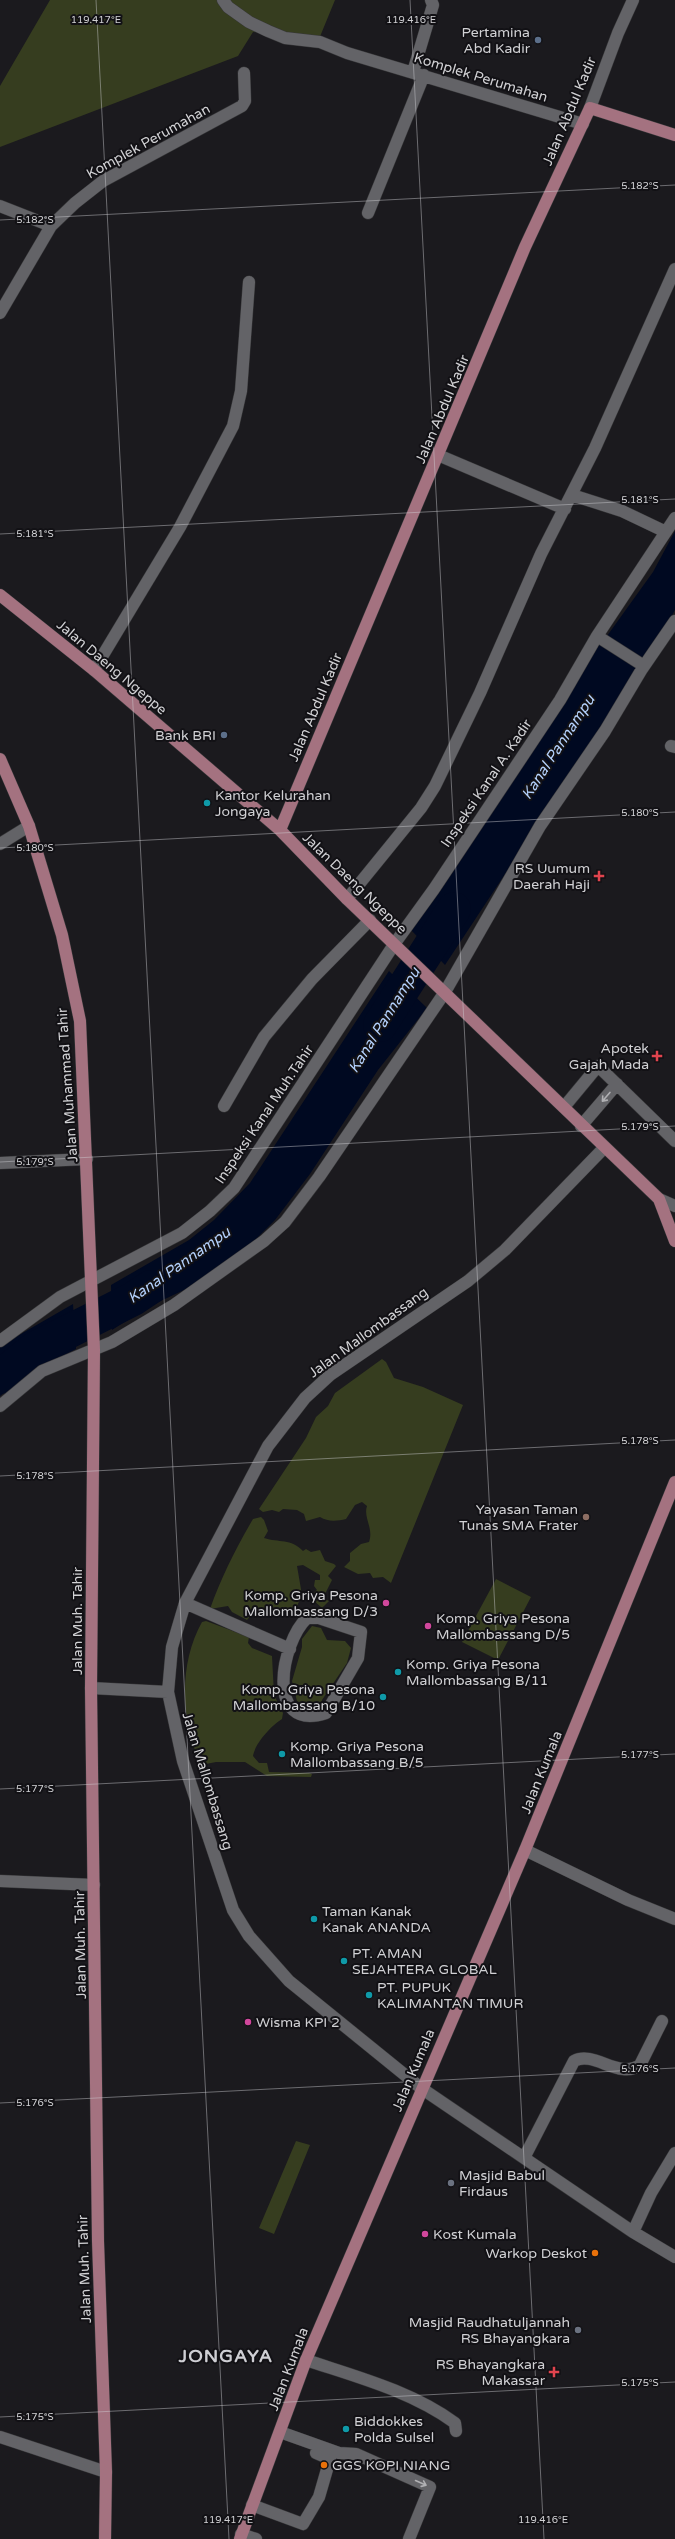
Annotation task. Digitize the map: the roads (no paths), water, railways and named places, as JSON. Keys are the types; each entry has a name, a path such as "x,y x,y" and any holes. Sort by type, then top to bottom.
{"main road":[{"name":"Jalan Abdul Kadir","path":"280,830 525,247 590,108"},
{"path":"590,108 675,135"},
{"name":"Jalan Daeng Ngeppe","path":"0,595 94,670 280,830 347,899 397,945 564,1107 581,1126 659,1199"},
{"name":"Jalan Muhammad Tahir","path":"0,759 29,826 62,935 80,1021 94,1350"},
{"path":"659,1199 675,1241"},
{"name":"Jalan Muh. Tahir","path":"94,1350 91,1688 98,2241 106,2472 106,2539"},
{"name":"Jalan Kumala","path":"241,2536 306,2360 421,2088 525,1850 675,1482"}],"street":[{"name":"Komplek Perumahan","path":"223,0 228,7 249,22 285,38 320,42 346,53 583,124"},
{"path":"368,213 418,74 433,5 431,0"},
{"name":"Jalan Abdul Kadir","path":"590,108 618,33 633,0"},
{"name":"Komplek Perumahan","path":"0,313 51,226 75,203 103,181 242,106 245,101 244,73"},
{"path":"0,206 51,226"},
{"path":"347,899 408,825 435,786 480,693 541,554 572,495 629,376 675,269"},
{"path":"94,670 180,527 233,426 241,391 249,282"},
{"path":"438,455 565,509"},
{"path":"572,495 622,511 666,532"},
{"name":"Inspeksi Kanal A. Kadir","path":"397,945 560,700 597,636 675,518"},
{"path":"0,1406 42,1371 94,1350 174,1305 264,1241 285,1222 320,1177 440,988 540,826 606,731 644,666 674,623"},
{"path":"597,636 644,666"},
{"path":"0,844 29,826"},
{"path":"224,1106 264,1037 312,979 370,920"},
{"name":"Inspeksi Kanal Muh.Tahir","path":"0,1341 60,1297 182,1233 210,1211 234,1188 397,945"},
{"path":"564,1107 598,1066 675,1141"},
{"path":"581,1126 617,1084"},
{"name":"Jalan Mallombassang","path":"604,1148 505,1250 468,1281 330,1375 305,1398 268,1446 233,1509 186,1603 172,1647 168,1692 183,1761 233,1910 248,1936 289,1982 421,2088 632,2232 675,2257"},
{"path":"0,1163 87,1159"},
{"name":"Jalan Daeng Ngeppe","path":"659,1199 675,1206"},
{"path":"186,1603 290,1649"},
{"path":"307,1618 319,1618 361,1632 358,1658 326,1713 305,1717 292,1711 286,1702 283,1672 290,1649 300,1624 307,1618"},
{"path":"91,1688 168,1692"},
{"path":"525,1850 628,1900 675,1919"},
{"path":"0,1881 94,1885"},
{"path":"524,2158 574,2061 584,2059 627,2070 634,2069 640,2065 662,2021"},
{"path":"632,2232 651,2193 675,2153"},
{"path":"306,2360 373,2383 433,2407 455,2424 456,2431"},
{"path":"252,2505 303,2524 319,2497 330,2459 279,2435"},
{"path":"279,2435 339,2453 356,2454 430,2487 409,2539"},
{"path":"0,2437 106,2472"},
{"path":"241,2536 256,2539"}],"water":[{"path":"675,531 675,610 645,661 607,636 653,572"},
{"path":"601,642 641,668 445,965 411,930 444,885"},
{"path":"389,971 427,1008 378,1070 310,1174 275,1220 255,1240 203,1281 148,1307 112,1330 111,1285 189,1240 214,1220 250,1183"},
{"path":"73,1304 76,1349 35,1370 0,1396 0,1346"}],"waterway":[{"name":"Kanal Pannampu","path":"380,1025 454,909"},
{"name":"Kanal Pannampu","path":"0,1377 34,1349 133,1299 151,1287"}],"place":[{"name":"Pertamina Abd Kadir","path":"538,40"},
{"name":"Bank BRI","path":"224,735"},
{"name":"Kantor Kelurahan Jongaya","path":"207,803"},
{"name":"RS Uumum Daerah Haji","path":"599,876"},
{"name":"Apotek Gajah Mada","path":"657,1056"},
{"name":"Yayasan Taman Tunas SMA Frater","path":"586,1517"},
{"name":"Komp. Griya Pesona Mallombassang D/3","path":"386,1603"},
{"name":"Komp. Griya Pesona Mallombassang D/5","path":"428,1626"},
{"name":"Komp. Griya Pesona Mallombassang B/11","path":"398,1672"},
{"name":"Komp. Griya Pesona Mallombassang B/10","path":"383,1697"},
{"name":"Komp. Griya Pesona Mallombassang B/5","path":"282,1754"},
{"name":"Taman Kanak Kanak ANANDA","path":"314,1919"},
{"name":"PT. AMAN SEJAHTERA GLOBAL","path":"344,1961"},
{"name":"PT. PUPUK KALIMANTAN TIMUR","path":"369,1995"},
{"name":"Wisma KPI 2","path":"248,2022"},
{"name":"Masjid Babul Firdaus","path":"451,2183"},
{"name":"Kost Kumala","path":"425,2234"},
{"name":"Warkop Deskot","path":"595,2253"},
{"name":"Masjid Raudhatuljannah RS Bhayangkara","path":"578,2330"},
{"name":"RS Bhayangkara Makassar","path":"554,2372"},
{"name":"Biddokkes Polda Sulsel","path":"346,2429"},
{"name":"GGS KOPI NIANG","path":"324,2465"}],"district":[{"name":"JONGAYA","path":"226,2356"}]}
